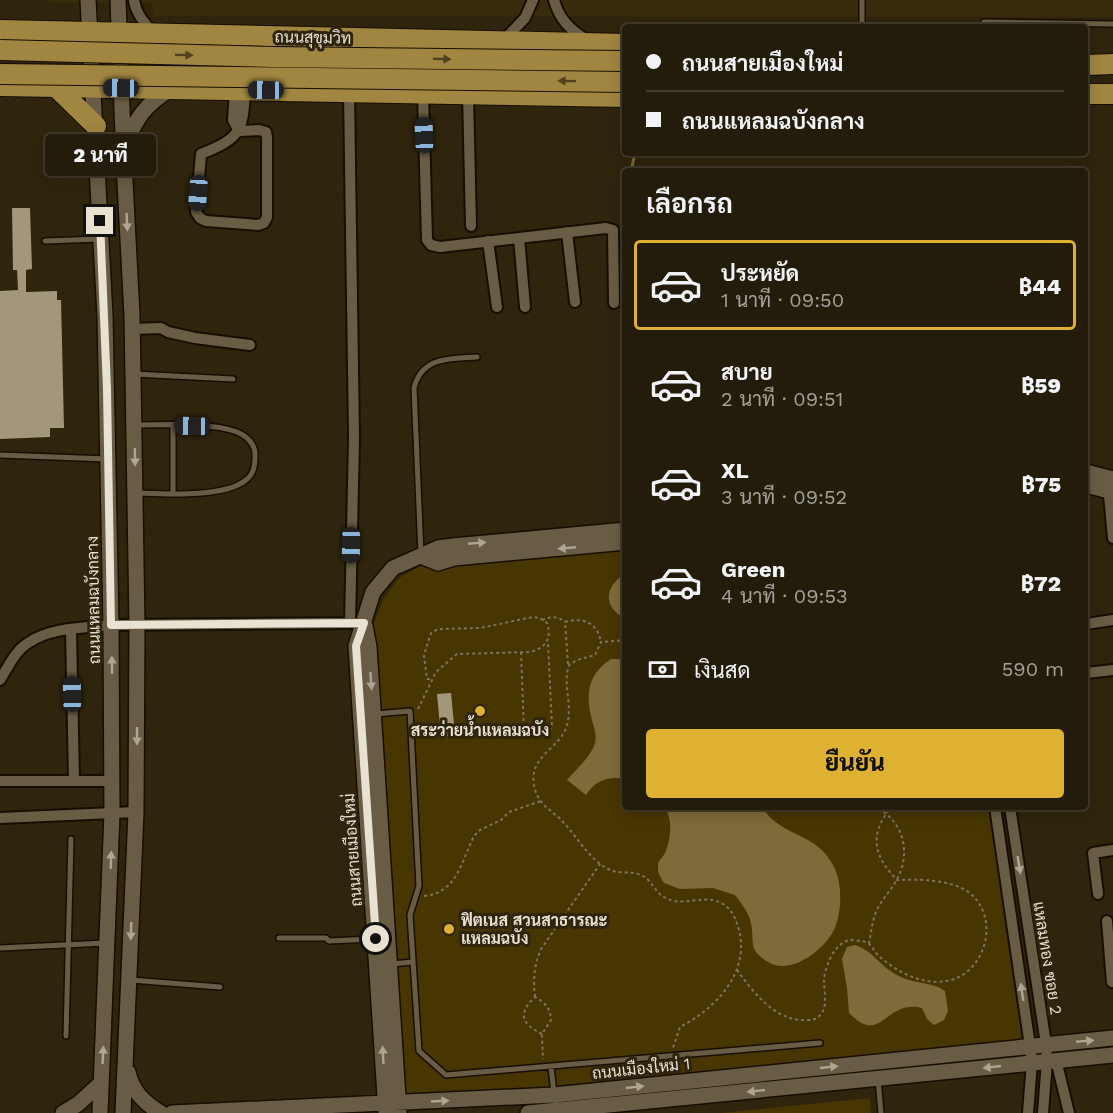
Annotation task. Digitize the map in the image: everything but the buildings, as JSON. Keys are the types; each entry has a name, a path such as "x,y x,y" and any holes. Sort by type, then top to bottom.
{"highway":[{"name":"ถนนสุขุมวิท","path":"0,30 622,44"},
{"path":"25,86 40,78 46,68 48,56 44,45 29,31"},
{"path":"168,89 143,79 137,64 143,46 174,34"},
{"path":"415,39 399,54 397,69 402,83 418,93"},
{"name":"ถนนสุขุมวิท","path":"0,50 272,57 622,61"},
{"path":"1088,65 1113,64"},
{"path":"0,74 622,82"},
{"path":"0,86 622,97"},
{"path":"56,87 96,126"},
{"path":"1088,94 1113,94"}],"street":[{"path":"118,0 132,322 137,625 136,812 123,1113"},
{"path":"134,0 135,9 140,18 154,34"},
{"path":"504,40 525,18 533,0"},
{"path":"554,0 563,22 575,33 592,43"},
{"path":"65,32 88,3"},
{"name":"ถนนแหลมฉบังกลาง","path":"88,3 105,316 113,781 100,1113"},
{"path":"98,165 123,156 143,111 168,89"},
{"path":"239,131 266,132 267,217 264,223 258,225 206,221 196,212 201,154 220,147 239,131 244,120 240,90"},
{"path":"0,680 12,659 28,643 47,634 71,629 111,625 357,623 349,92"},
{"path":"418,93 427,240 431,245 440,247 606,228 613,230 614,303"},
{"path":"468,94 471,226"},
{"path":"567,232 574,302"},
{"path":"519,238 525,307"},
{"path":"488,241 497,308"},
{"path":"105,316 201,339 250,345"},
{"path":"1088,473 1111,485"},
{"path":"1088,485 1111,485"},
{"path":"1111,485 1113,538"},
{"name":"ถนนสายเมืองใหม่","path":"384,965 376,939 367,715 369,647 357,623 373,592 393,568 421,556 438,562 622,531"},
{"name":"ถนนสายเมืองใหม่","path":"529,545 622,542"},
{"path":"1088,624 1113,620"},
{"path":"71,629 74,781"},
{"path":"1088,673 1113,670"},
{"name":"ถนนสายเมืองใหม่","path":"367,715 392,1108"},
{"path":"0,781 113,781"},
{"name":"แหลมทอง ซอย 2","path":"995,810 1010,904 1038,1045 1045,1061 1043,1113"},
{"name":"แหลมทอง ซอย 2","path":"1010,810 1024,900 1038,1045 1045,1061 1028,1113"},
{"path":"0,818 136,812"},
{"path":"1098,894 1093,853 1113,850"},
{"path":"1010,904 1024,900"},
{"path":"1107,921 1111,937 1112,982"},
{"name":"ถนนเมืองใหม่ 1","path":"172,1113 392,1108 554,1095 1113,1038"},
{"path":"528,1113 1113,1055"},
{"path":"126,1060 129,1079 135,1092 150,1107 160,1113"},
{"path":"1045,1061 1069,1113"},
{"path":"63,1113 78,1104 101,1083"}],"lane":[{"path":"862,0 862,24"},
{"path":"984,22 1113,24"},
{"path":"45,241 101,239"},
{"path":"421,556 414,388 417,377 430,364 440,360 477,357"},
{"path":"133,374 233,380"},
{"path":"135,425 210,426 237,432 250,440 256,450 255,467 248,479 236,487 209,492 136,493"},
{"path":"173,426 173,494"},
{"path":"0,455 109,459"},
{"path":"367,715 410,711 419,886 410,915 419,1051 446,1075 820,1043"},
{"path":"66,1036 71,839"},
{"path":"279,938 326,938 329,941 376,939"},
{"path":"0,948 108,943"},
{"path":"384,965 413,962"},
{"path":"129,980 220,987"},
{"path":"551,1067 556,1112"},
{"path":"878,1078 880,1113"}],"path":[{"path":"542,620 550,616 558,617 565,622 581,619 596,627 602,642"},
{"path":"431,679 427,679 424,655 430,633 438,629 480,628 533,617 542,620 547,623 549,629 552,727 549,732 539,737 528,734 524,730 521,652"},
{"path":"565,622 568,665 566,688 570,717 561,738 541,756 533,781 535,791 541,801 600,864 610,870 645,877 663,897 675,901 714,899 725,905 734,915 741,937 741,954 737,970 715,1003 680,1027 670,1056"},
{"path":"410,711 417,711 431,679 457,654 531,652 542,648 548,640"},
{"path":"602,642 622,640"},
{"path":"568,665 595,654 602,642"},
{"path":"416,897 437,895 449,887 474,836 480,830 501,820 509,812 541,801"},
{"path":"868,944 877,912 897,880 903,861 904,844 901,831 886,813 880,810"},
{"path":"737,970 753,992 769,1006 783,1015 798,1020 816,1019 823,1013 825,978 832,953 842,943 852,940 868,944 877,955 900,971 924,980 938,982 961,976 977,962 987,931 980,906 971,894 946,884 920,879 897,880 886,868 879,855 876,841 878,827 888,810"},
{"path":"542,1034 527,1026 524,1020 526,1007 535,997 533,976 535,963 542,949 600,864"},
{"path":"535,997 546,1004 550,1011 551,1020 542,1034 543,1067"}],"shaded area":[{"path":"49,0 1113,0 1113,17 153,16 152,3 49,2"},
{"path":"622,548 622,810 994,810 1030,1046 398,1103 396,954 373,626 383,599 399,578 424,564"},
{"path":"622,576 622,616 612,608 609,596 613,584"},
{"path":"611,659 622,659 622,779 603,780 586,795 567,780 587,758 595,743 589,693 593,678"},
{"path":"667,810 764,810 779,825 819,847 834,867 840,888 838,918 826,942 798,963 777,966 761,957 754,949 750,919 735,895 713,888 680,889 664,883 658,868 670,836"},
{"path":"855,945 861,947 897,975 945,991 948,1011 944,1020 934,1025 927,1019 922,1008 909,1007 899,1010 877,1024 869,1025 860,1022 849,1013 842,959 847,947"},
{"path":"870,1098 871,1113 721,1113"}],"waterway":[{"path":"632,168 634,156"}],"place":[{"name":"สระว่ายน้ำแหลมฉบัง","path":"480,711"},
{"name":"ฟิตเนส สวนสาธารณะ แหลมฉบัง","path":"449,929"}],"route":[{"path":"100,221 109,459 111,625 364,623 356,646 376,939"}]}
